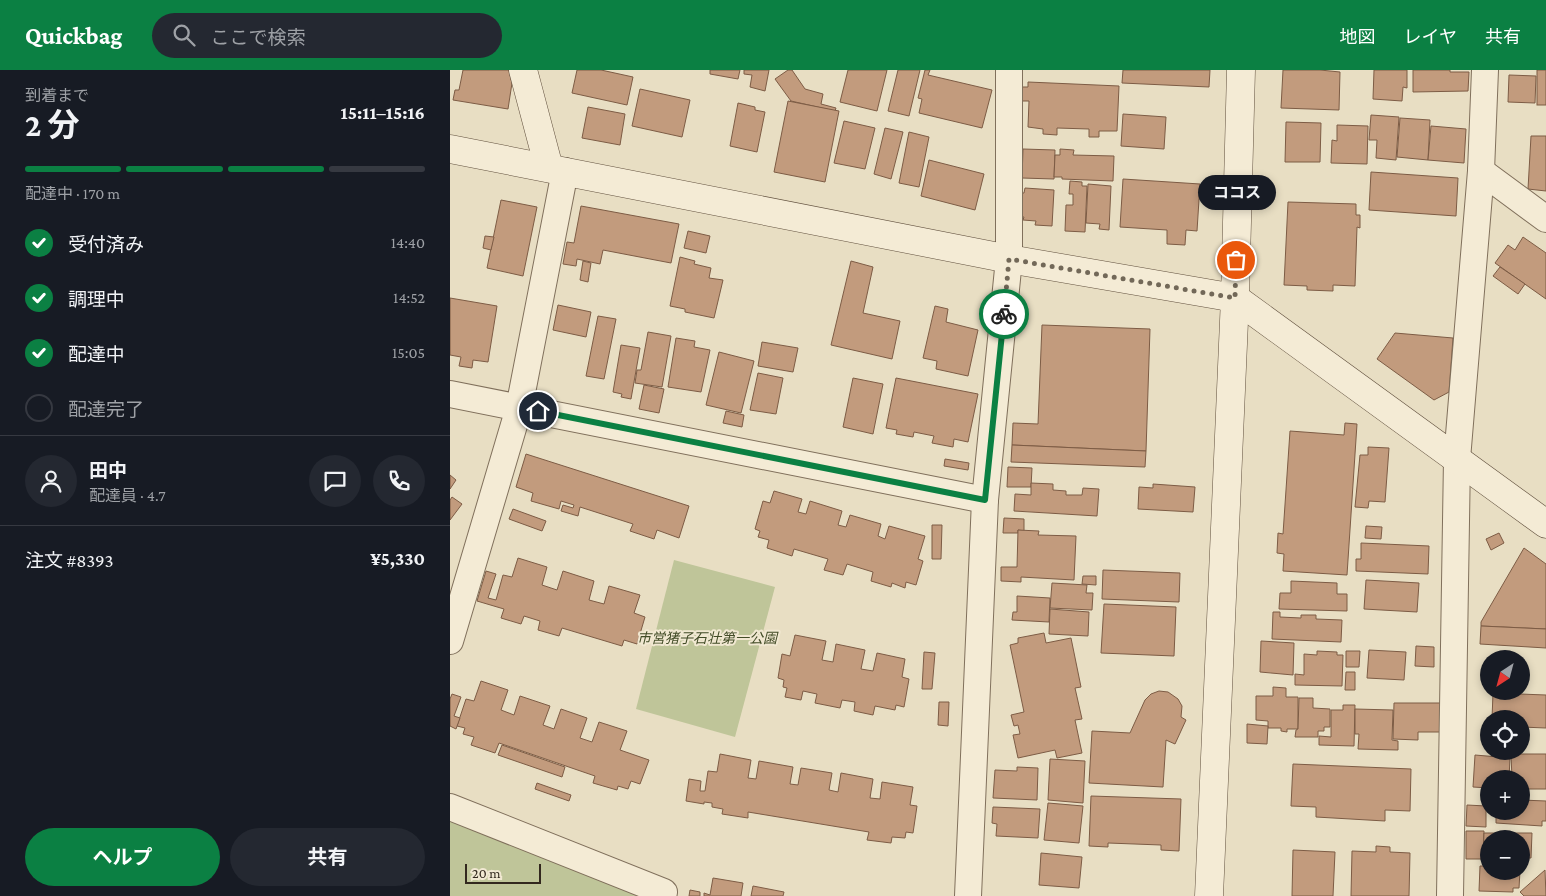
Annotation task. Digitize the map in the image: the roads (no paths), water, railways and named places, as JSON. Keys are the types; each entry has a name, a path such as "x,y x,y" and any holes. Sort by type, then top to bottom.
{"street":[{"path":"450,641 519,408 557,170 523,70"},
{"path":"968,896 985,500 1009,259 1009,70"},
{"path":"1210,896 1235,298 1241,70"},
{"path":"1450,896 1457,459 1481,171 1485,70"},
{"path":"450,149 1009,259 1235,298 1546,524"},
{"path":"1481,171 1546,219"},
{"path":"450,394 985,500"},
{"path":"450,807 664,892 663,896"}],"place":[{"name":"ココス","path":"1236,260"}],"park label":[{"name":"市営猪子石壮第一公園","path":"707,638"}]}
